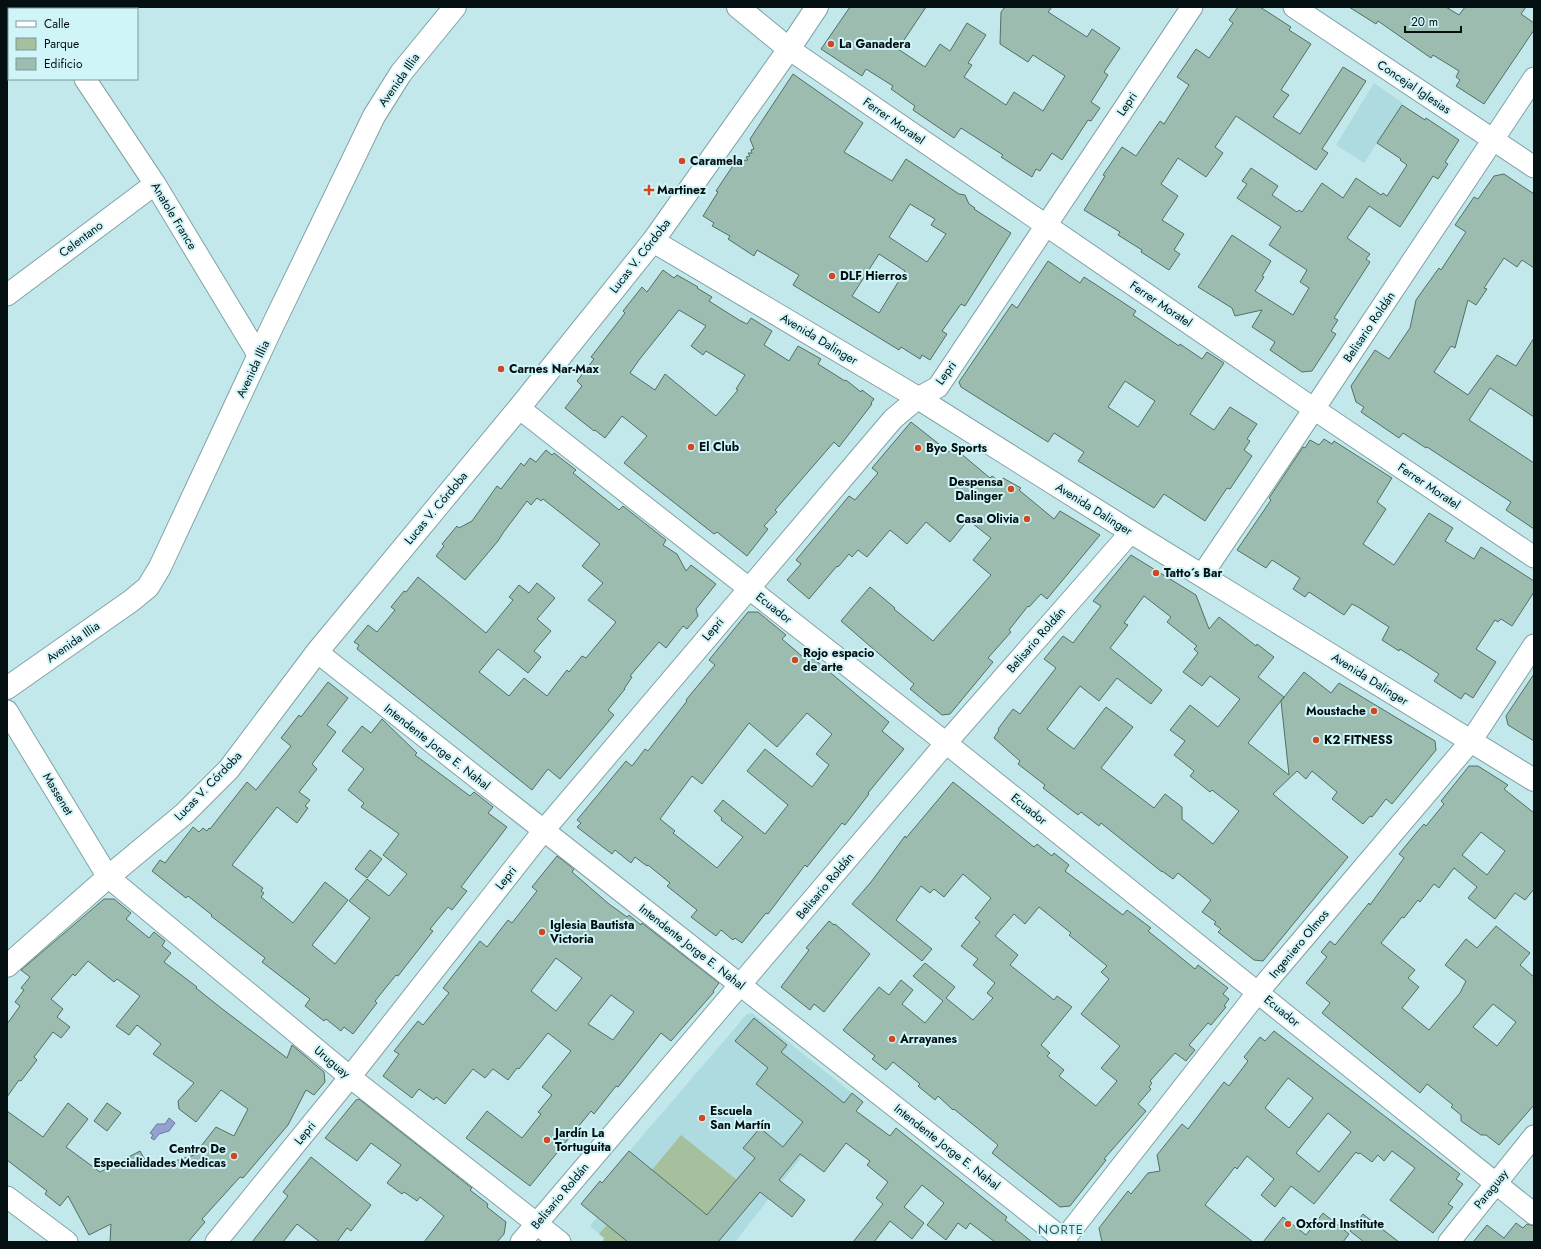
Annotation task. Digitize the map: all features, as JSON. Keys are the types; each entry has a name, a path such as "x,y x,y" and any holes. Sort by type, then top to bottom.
{"street":[{"name":"Avenida Illia","path":"7,688 131,601 148,587 160,567 374,116 402,73 456,7"},
{"path":"738,7 789,49"},
{"name":"Lucas V. Córdoba","path":"7,966 108,877 184,814 229,769 317,652 519,408 653,241 817,7"},
{"name":"Lepri","path":"216,1242 350,1077 544,830 748,588 893,419 918,398 938,387 1192,7"},
{"name":"Concejal Iglesias","path":"1294,7 1534,167"},
{"name":"Ferrer Moratel","path":"789,49 1045,226 1534,557"},
{"name":"Belisario Roldán","path":"1202,575 1534,78"},
{"name":"Anatole France","path":"86,80 155,184 259,356"},
{"name":"Celentano","path":"7,295 155,184"},
{"name":"Avenida Dalinger","path":"653,241 918,398 1131,532 1534,780"},
{"name":"Ecuador","path":"519,408 946,743 1534,1214"},
{"name":"Belisario Roldán","path":"521,1242 946,743 1131,532"},
{"name":"Ingeniero Olmos","path":"1065,1241 1258,992 1471,742 1534,645"},
{"name":"Intendente Jorge E. Nahal","path":"317,652 1065,1241"},
{"name":"Massenet","path":"7,711 108,877"},
{"name":"Uruguay","path":"108,877 350,1077 560,1242"},
{"name":"Paraguay","path":"1449,1242 1534,1136"},
{"path":"7,1197 67,1242"}],"shaded area":[{"path":"1374,83 1403,103 1364,163 1336,145"},
{"name":"Escuela San Martín","path":"752,1013 852,1093 735,1242 603,1242 604,1238 590,1226 597,1217 581,1204 600,1181 602,1183 747,1014"}],"green space":[{"path":"681,1135 737,1180 707,1215 652,1170"},
{"path":"607,1225 628,1242 603,1242 604,1238 599,1234"}],"water":[{"path":"169,1118 175,1123 169,1131 159,1134 154,1140 151,1138 153,1135 150,1133 157,1124 165,1124"}],"building":[{"path":"850,7 926,7 898,49 925,67 940,44 950,51 967,23 986,35 968,63 972,65 964,77 1006,105 1014,92 1043,111 1065,76 1033,55 1028,62 1000,44 1001,12 1005,7 1052,7 1048,12 1087,37 1092,29 1120,48 1104,72 1108,75 1091,102 1100,108 1091,121 1088,120 1062,160 1052,153 1040,171 1036,169 1032,177 1001,157 1003,155 961,128 954,138 913,110 915,106 891,89 893,86 866,69 862,76 821,49"},
{"path":"1238,7 1260,7 1291,27 1289,30 1311,44 1281,90 1289,95 1273,117 1300,134 1343,67 1366,81 1322,149 1328,153 1316,170 1236,116 1215,147 1223,153 1206,177 1178,158 1161,184 1178,196 1162,220 1184,234 1174,250 1180,254 1169,270 1141,252 1142,250 1118,235 1120,232 1084,210 1105,176 1103,175 1122,147 1136,156 1160,121 1164,124 1189,85 1177,77 1196,49 1209,58 1233,23 1229,20"},
{"path":"1349,7 1446,7 1459,15 1465,7 1526,7 1521,14 1534,23 1534,30 1484,104 1456,86 1460,80 1456,77 1459,71 1433,55 1431,58 1378,21 1376,24"},
{"path":"793,74 863,123 844,152 892,181 906,159 959,194 965,195 969,204 975,208 974,209 1011,233 965,306 961,304 942,331 947,334 930,360 922,355 920,359 901,347 899,350 793,285 799,275 757,250 754,256 728,239 730,236 712,226 714,223 703,216 718,192 716,191 736,161 748,160 746,157 750,156 748,153 752,153 751,150 754,149 750,139","holes":["910,204 935,219 931,225 946,234 927,262 889,237","879,254 905,271 879,313 852,296"]},
{"path":"1402,105 1425,120 1426,118 1459,140 1445,162 1448,164 1438,179 1433,176 1400,227 1369,206 1347,238 1370,254 1366,259 1370,262 1334,318 1338,320 1331,331 1336,334 1312,371 1302,372 1270,350 1275,342 1252,327 1262,310 1235,316 1232,308 1198,287 1232,235 1271,261 1262,276 1264,277 1255,291 1293,315 1309,288 1300,282 1307,270 1269,245 1281,227 1237,198 1247,184 1242,181 1251,168 1278,186 1272,195 1297,212 1299,210 1302,212 1322,183 1343,198 1356,178 1381,195 1383,193 1387,196 1407,165 1400,160 1401,159 1377,143"},
{"path":"1504,174 1534,194 1534,268 1522,260 1517,267 1504,258 1484,288 1487,289 1476,305 1468,300 1455,348 1451,346 1434,372 1468,395 1497,355 1516,366 1534,338 1534,417 1490,388 1469,420 1534,463 1534,529 1506,510 1511,502 1427,447 1426,448 1403,433 1399,438 1361,412 1364,407 1356,402 1351,386 1375,350 1389,359 1410,328 1416,300 1439,268 1441,270 1466,232 1455,225 1474,197 1478,199 1494,176"},
{"path":"1048,261 1080,283 1084,277 1101,288 1136,311 1133,315 1179,346 1180,344 1202,359 1207,352 1224,363 1190,414 1214,430 1230,407 1257,424 1247,439 1250,441 1244,450 1252,456 1230,489 1227,488 1205,521 1164,494 1154,508 1078,461 1084,452 1054,433 1048,442 961,387 959,382 1012,304 1017,308","holes":["1125,381 1155,401 1138,427 1108,407"]},
{"path":"663,270 674,278 677,275 712,297 709,301 739,320 747,324 751,318 772,331 764,345 789,361 798,346 821,359 818,364 845,381 846,380 861,392 862,390 874,399 871,403 872,404 839,447 834,442 775,510 777,512 764,526 768,529 747,556 717,532 714,534 624,463 647,436 622,416 605,438 565,408 582,386 577,381 594,359 591,357 625,313 623,311 642,287 647,292","holes":["679,310 706,326 691,346 703,355 706,351 745,375 736,389 738,390 716,416 665,374 655,390 630,373"]},
{"path":"911,422 949,452 953,447 990,478 992,476 1000,482 1003,478 1021,488 1019,490 1054,519 1060,511 1100,535 1047,599 1041,594 1029,607 1028,606 1009,630 1011,632 988,658 993,662 950,714 942,715 910,689 914,684 841,621 870,587 933,641 991,575 973,560 991,538 968,520 950,542 926,522 907,544 890,530 867,557 858,550 852,557 849,554 809,599 787,580 801,564 796,560 849,496 855,500 878,473 872,468"},
{"path":"1324,439 1332,444 1334,441 1392,478 1377,502 1386,509 1363,544 1394,565 1429,513 1453,528 1445,541 1474,559 1481,547 1534,581 1534,592 1512,626 1501,619 1498,622 1495,620 1476,649 1496,662 1473,698 1465,693 1461,699 1434,681 1439,674 1400,649 1399,651 1382,640 1389,627 1358,607 1352,604 1344,615 1309,592 1305,597 1293,589 1300,578 1272,560 1266,568 1237,550 1271,500 1269,498 1303,447 1305,448 1310,440 1319,445"},
{"path":"546,450 552,455 554,453 576,470 573,473 619,510 623,506 666,540 663,545 677,554 686,571 691,565 716,584 696,609 698,616 687,629 683,626 666,648 659,642 630,676 632,677 625,689 608,710 614,715 560,779 548,769 532,790 357,649 359,645 354,642 368,625 377,632 395,610 391,607 418,577 486,633 513,600 509,597 519,585 529,593 537,583 555,598 537,619 551,631 534,651 541,657 528,673 498,649 479,672 509,696 524,678 547,696 567,670 569,672 582,656 586,658 616,622 588,600 603,583 582,566 600,544 543,499 541,501 537,498 531,505 527,501 498,541 465,580 436,556 444,546 442,544 457,526 459,528 472,521 497,486 501,489 521,463 524,466 530,458 536,462"},
{"path":"1131,555 1196,595 1209,629 1219,617 1256,646 1257,644 1274,657 1258,677 1284,697 1248,743 1289,775 1281,701 1304,672 1331,693 1339,683 1435,741 1436,750 1392,804 1386,799 1372,817 1370,816 1363,824 1332,799 1337,792 1312,771 1306,779 1297,771 1273,794 1348,857 1263,961 1254,960 1218,932 1221,929 1214,924 1216,922 1202,912 1211,900 1178,873 1173,879 1162,872 1101,823 1099,826 1081,812 1078,815 1043,788 1045,785 1018,764 1020,761 994,738 999,730 998,729 1013,709 1020,714 1056,668 1044,659 1063,636 1073,643 1101,606 1093,601","holes":["1144,596 1171,617 1167,622 1197,646 1194,649 1198,653 1183,672 1202,686 1210,676 1240,699 1218,727 1190,705 1170,730 1185,741 1174,755 1194,771 1190,776 1210,792 1212,790 1239,811 1213,844 1182,819 1182,807 1165,794 1154,808 1101,768 1133,727 1106,707 1074,749 1047,729 1080,686 1099,701 1117,678 1151,704 1162,690 1110,648 1128,625 1124,623"]},
{"path":"748,612 758,612 786,635 782,639 810,663 813,658 889,722 882,731 904,749 868,793 869,794 845,825 842,823 807,867 805,865 768,914 766,913 742,943 735,938 733,940 721,930 716,936 691,917 697,910 667,886 670,883 648,865 647,866 635,857 631,863 615,850 612,854 577,827 581,823 577,820 626,761 632,766 645,749 648,751 687,701 686,700 715,665 709,660","holes":["807,713 832,734 816,754 829,765 812,787 765,749 747,771 788,805 765,834 723,800 714,811 722,818 721,820 743,837 717,868 673,833 675,831 660,819 692,776 702,784 749,723 777,747"]},
{"path":"1534,674 1534,741 1508,725 1506,716"},
{"path":"328,682 348,698 327,725 336,732 312,764 317,769 299,792 310,800 305,806 308,808 297,823 277,807 232,865 263,888 261,891 264,893 261,897 293,923 325,882 348,900 312,945 335,964 370,918 349,901 367,879 389,896 407,874 383,855 399,834 361,807 364,803 348,790 364,769 342,751 362,726 371,733 382,719 417,753 415,755 470,796 474,792 493,807 488,813 507,827 461,887 467,891 452,910 448,907 430,929 433,931 398,976 396,975 375,1001 377,1003 353,1034 344,1027 341,1031 326,1019 324,1021 305,1006 310,999 262,962 265,958 188,896 186,898 152,871 160,860 165,863 193,827 199,832 203,828 207,831 209,828 210,829 247,782 256,790 291,746 281,738 299,715 301,717"},
{"path":"1469,766 1478,766 1508,785 1504,789 1534,813 1534,889 1525,900 1515,893 1495,919 1468,898 1477,887 1454,868 1439,888 1434,884 1420,902 1418,900 1381,943 1415,970 1408,978 1419,987 1402,1008 1429,1030 1460,993 1466,981 1445,965 1466,939 1477,948 1496,926 1530,953 1520,965 1534,977 1534,1105 1499,1145 1486,1135 1481,1135 1461,1121 1461,1115 1451,1107 1453,1105 1427,1084 1420,1093 1322,1013 1330,1003 1306,983 1327,957 1321,952 1330,941 1335,945 1369,903 1370,905 1404,858 1399,854 1424,824 1426,826 1444,804 1441,801","holes":["1481,832 1505,851 1487,875 1462,855","1493,1004 1516,1022 1497,1046 1473,1027"]},
{"path":"953,782 1034,847 1037,844 1052,856 1054,853 1069,865 1065,871 1123,915 1127,910 1151,928 1148,931 1195,969 1198,965 1228,988 1223,994 1229,999 1224,1006 1226,1007 1211,1025 1208,1023 1189,1045 1195,1050 1186,1061 1175,1053 1150,1081 1152,1083 1149,1087 1151,1089 1138,1104 1146,1111 1104,1159 1106,1160 1070,1206 1060,1207 992,1153 998,1145 954,1109 953,1110 938,1096 935,1100 918,1086 920,1084 893,1062 886,1070 872,1059 875,1056 843,1030 879,987 889,995 901,980 913,990 902,1004 925,1023 943,1001 913,976 925,963 955,987 946,998 973,1020 993,998 987,993 995,983 973,965 978,959 961,946 980,922 975,918 991,898 963,874 944,897 934,889 930,893 921,886 896,920 932,949 922,961 852,904 871,882 905,836 906,838","holes":["1039,907 1071,933 1069,935 1107,966 1101,972 1109,979 1081,1014 1120,1046 1101,1068 1117,1081 1096,1106 1059,1076 1064,1070 1047,1056 1050,1053 1041,1045 1072,1007 1057,996 1054,1000 1010,965 1018,955 995,936 1014,914 1025,924"]},
{"path":"370,850 382,859 367,878 355,869"},
{"path":"557,856 574,869 572,872 609,904 627,917 629,915 641,925 642,923 719,983 713,991 714,992 671,1041 661,1033 618,1087 616,1086 594,1114 591,1111 530,1186 466,1138 487,1111 522,1138 541,1114 538,1112 552,1095 542,1087 571,1051 548,1033 519,1069 517,1068 508,1080 493,1069 485,1078 473,1069 445,1104 436,1097 434,1100 419,1089 412,1098 383,1076 399,1054 394,1051 418,1021 423,1025 449,993 443,988 480,941 487,947 508,920 512,923 537,891 532,887","holes":["556,958 582,978 556,1011 531,991","611,995 634,1012 613,1040 588,1024"]},
{"path":"104,899 114,899 131,913 126,919 149,938 154,932 165,941 162,946 171,953 164,962 197,987 196,988 221,1008 287,1058 292,1045 324,1072 325,1082 314,1095 306,1090 288,1125 243,1178 240,1177 202,1219 205,1222 188,1242 110,1242 111,1224 89,1235 68,1196 60,1206 45,1194 47,1191 7,1160 7,1111 43,1137 68,1103 88,1119 66,1147 100,1172 140,1151 150,1169 194,1155 216,1127 234,1136 248,1109 221,1090 196,1122 179,1109 178,1101 194,1083 153,1054 161,1044 137,1025 129,1035 116,1026 140,996 117,979 114,982 88,961 75,976 73,974 51,999 63,1009 57,1017 70,1027 61,1038 53,1032 34,1057 37,1060 21,1081 19,1080 7,1097 7,1024 20,1006 15,1002 24,990 21,988 30,977 21,970"},
{"path":"829,921 834,925 835,924 870,954 824,1012 814,1004 810,1010 781,987 809,950 806,948"},
{"path":"754,1018 787,1045 781,1052 844,1103 852,1093 863,1102 856,1111 890,1136 896,1128 1007,1217 1005,1220 1032,1242 995,1242 970,1223 966,1229 958,1223 946,1240 927,1225 944,1203 922,1185 904,1207 924,1223 912,1239 890,1221 874,1242 853,1242 883,1204 876,1198 888,1182 867,1165 870,1161 846,1143 824,1172 800,1154 779,1180 805,1200 792,1217 760,1192 718,1242 628,1242 581,1204 600,1181 602,1183 629,1151 707,1215 755,1158 743,1148 760,1128 783,1147 803,1122 756,1084 768,1068 735,1041"},
{"path":"1274,1031 1460,1174 1456,1179 1463,1184 1448,1204 1453,1207 1433,1233 1390,1200 1415,1168 1392,1151 1384,1161 1378,1155 1372,1162 1360,1153 1358,1154 1356,1152 1314,1204 1291,1186 1275,1207 1261,1195 1274,1179 1247,1156 1237,1169 1235,1167 1205,1205 1253,1242 1102,1242 1099,1228 1128,1191 1131,1194 1148,1173 1160,1171 1157,1155 1182,1124 1188,1129 1224,1082 1229,1086 1248,1061 1244,1057 1260,1037 1265,1041","holes":["1288,1078 1313,1098 1289,1128 1265,1108","1328,1113 1351,1132 1319,1172 1296,1153"]},
{"path":"359,1099 472,1188 470,1190 488,1204 487,1207 506,1222 504,1234 497,1242 424,1242 444,1216 420,1197 417,1201 404,1192 402,1194 387,1183 401,1165 371,1143 357,1161 325,1138 356,1100"},
{"path":"107,1103 121,1113 107,1131 94,1121"},
{"path":"311,1157 371,1205 351,1231 347,1228 337,1242 320,1242 297,1224 283,1242 252,1242 288,1196 283,1192"},
{"path":"1323,1213 1349,1234 1343,1242 1263,1242 1283,1217 1306,1235"},
{"path":"1363,1214 1399,1242 1364,1242 1350,1231"},
{"path":"1516,1223 1523,1228 1527,1224 1534,1226 1534,1242 1473,1242 1487,1225 1504,1238"}],"place":[{"name":"La Ganadera","path":"831,44"},
{"name":"Caramela","path":"682,161"},
{"name":"Martinez","path":"649,190"},
{"name":"DLF Hierros","path":"832,276"},
{"name":"Carnes Nar-Max","path":"501,369"},
{"name":"El Club","path":"691,447"},
{"name":"Byo Sports","path":"918,448"},
{"name":"Despensa Dalinger","path":"1011,489"},
{"name":"Casa Olivia","path":"1027,519"},
{"name":"Tatto´s Bar","path":"1156,573"},
{"name":"Rojo espacio de arte","path":"795,660"},
{"name":"Moustache","path":"1374,711"},
{"name":"K2 FITNESS","path":"1316,740"},
{"name":"Iglesia Bautista Victoria","path":"542,932"},
{"name":"Arrayanes","path":"892,1039"},
{"name":"Escuela San Martín","path":"702,1118"},
{"name":"Jardín La Tortuguita","path":"547,1140"},
{"name":"Centro De Especialidades Medicas","path":"234,1156"},
{"name":"Oxford Institute","path":"1288,1224"}],"district":[{"name":"NORTE","path":"1061,1229"}]}
